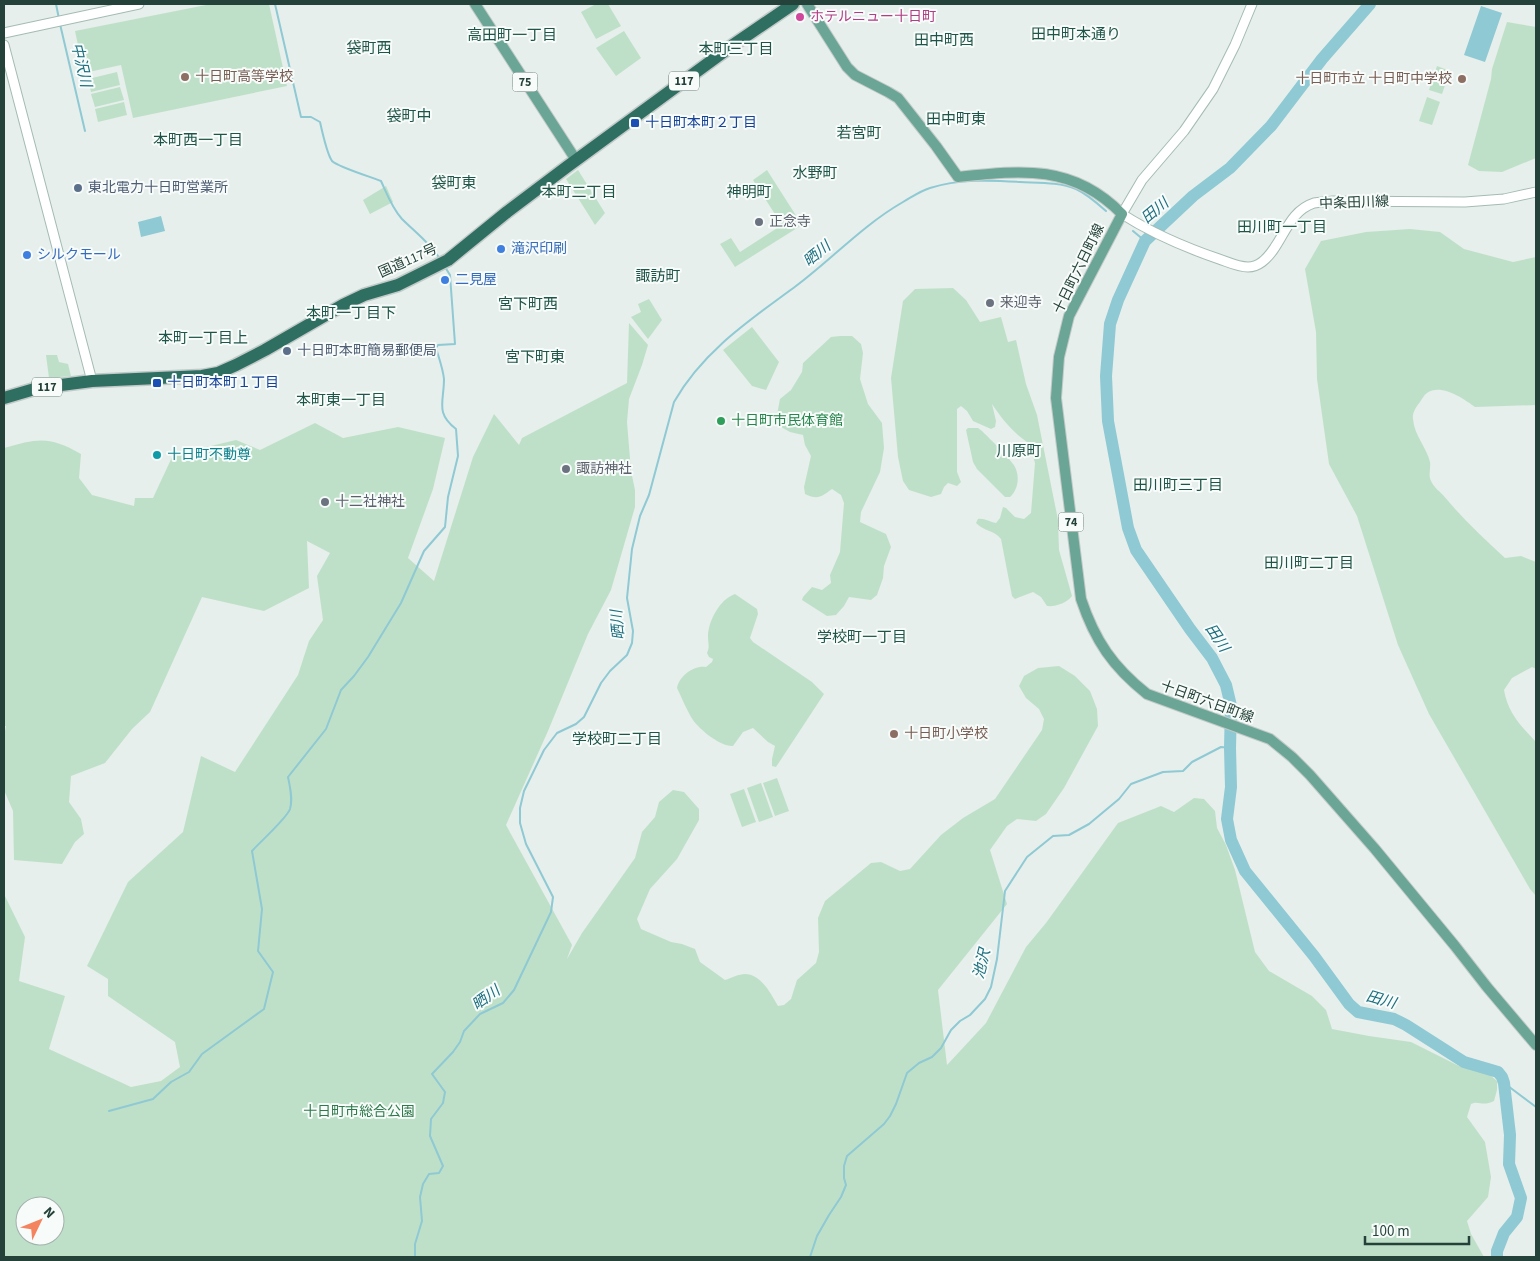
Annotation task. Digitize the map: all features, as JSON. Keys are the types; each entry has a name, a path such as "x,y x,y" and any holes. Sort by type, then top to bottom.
{"highway":[{"name":"国道117号","path":"4,398 38,388 92,381 202,376 218,373 265,350 343,305 364,295 398,285 448,260 507,212 576,160 793,4"}],"main road":[{"name":"75","path":"475,4 576,160"},
{"name":"十日町六日町線","path":"807,4 847,67 854,75 898,98 958,177 1003,172 1045,174 1083,185 1122,214 1069,316 1059,357 1056,398 1081,599 1096,637 1117,665 1147,694 1270,739 1292,757 1375,850 1536,1045"}],"street":[{"path":"4,33 139,4"},
{"path":"1122,214 1142,180 1184,132 1213,89 1235,45 1252,4"},
{"path":"4,45 92,381"},
{"name":"中条田川線","path":"1122,214 1141,226 1186,248 1249,267 1261,263 1271,254 1294,218 1304,208 1313,204 1333,201 1465,202 1504,199 1536,192"}],"green space":[{"path":"211,4 269,4 287,86 133,118 121,65 84,73 75,31"},
{"path":"596,4 608,4 621,26 596,39 581,12"},
{"path":"1507,22 1536,27 1536,158 1502,172 1479,171 1468,165 1492,69"},
{"path":"624,31 641,58 616,76 596,48"},
{"path":"1437,66 1450,71 1442,94 1429,90"},
{"path":"117,72 120,85 91,92 88,79"},
{"path":"120,87 124,100 95,107 91,94"},
{"path":"1427,97 1440,102 1432,125 1419,121"},
{"path":"124,102 127,115 98,122 95,109"},
{"path":"578,170 605,213 595,225 566,179"},
{"path":"767,170 802,225 735,267 720,244 731,238 740,252 782,225 753,180"},
{"path":"386,186 393,202 370,214 363,200"},
{"path":"1410,229 1440,232 1464,249 1513,262 1536,257 1536,405 1475,407 1452,393 1433,390 1424,396 1416,408 1413,417 1414,425 1430,464 1430,479 1435,487 1473,528 1505,558 1521,556 1536,562 1536,669 1532,667 1512,678 1504,690 1512,712 1536,742 1536,896 1530,889 1429,714 1398,645 1357,516 1329,464 1317,379 1316,332 1305,269 1321,241 1366,232"},
{"path":"953,288 966,300 980,322 1001,317 1008,342 1016,340 1026,384 1037,415 1058,520 1059,550 1072,596 1061,604 1047,606 1041,597 1033,592 1015,599 1012,596 1001,539 976,523 980,519 996,523 1000,518 1003,507 1015,517 1024,519 1031,513 1035,463 1029,443 1009,426 992,404 996,421 995,427 991,429 973,421 967,411 961,406 957,409 957,472 961,482 957,486 948,483 941,494 931,497 909,490 903,481 898,457 891,378 903,301 915,289"},
{"path":"649,299 662,320 648,339 631,317 641,312 638,304"},
{"name":"十日町市総合公園","path":"629,323 648,345 629,399 627,422 631,471 635,490 635,507 611,590 588,634 548,731 506,825 572,945 567,959 582,933 635,858 642,832 655,817 659,802 673,790 684,792 699,809 699,820 677,859 650,889 637,919 641,929 671,942 695,949 700,962 725,980 743,974 756,977 765,986 778,1006 784,1005 791,999 797,980 816,963 819,952 818,918 825,901 871,863 881,862 900,871 910,869 941,835 963,818 995,799 1042,730 1044,719 1039,709 1026,698 1019,686 1024,676 1038,668 1059,666 1075,676 1090,691 1097,709 1098,726 1064,788 1046,814 1036,821 1017,819 1007,826 990,850 1007,904 938,990 947,1065 986,1023 1026,947 1046,923 1118,823 1161,806 1174,812 1194,798 1204,799 1215,811 1217,828 1226,845 1235,870 1255,952 1269,971 1312,996 1326,1010 1332,1029 1411,1042 1459,1066 1490,1075 1497,1081 1494,1101 1471,1104 1467,1117 1485,1142 1491,1177 1488,1197 1467,1221 1471,1234 1484,1257 4,1257 4,894 25,937 19,981 65,996 49,1049 131,1087 161,1081 180,1067 175,1042 108,996 108,979 87,966 128,882 183,832 201,756 235,772 298,675 309,641 323,620 317,576 330,553 307,541 309,588 264,611 202,597 150,712 132,729 105,763 71,776 69,802 81,819 84,834 75,842 62,864 14,860 13,811 4,790 4,736 6,726 4,726 4,448 26,442 44,440 70,448 81,454 79,478 92,495 134,506 135,498 153,498 173,455 236,440 260,450 315,423 343,438 398,427 445,438 433,489 408,558 434,581 473,457 494,414 519,445 522,438 627,383"},
{"path":"752,327 779,362 766,390 752,386 723,350"},
{"path":"852,336 861,344 863,353 860,379 868,404 882,423 884,448 880,472 861,512 860,522 886,534 891,547 877,595 871,600 849,597 836,615 827,616 802,600 812,587 822,590 831,583 830,575 840,552 844,503 841,495 832,489 819,497 805,494 804,487 811,456 805,445 803,435 790,432 781,427 777,415 780,399 791,390 802,372 803,363 831,337"},
{"path":"46,355 57,355 59,362 68,364 71,376 49,378"},
{"path":"968,428 978,428 982,431 1013,463 1017,475 1017,483 1015,491 1010,497 1005,497 977,469 973,462 966,430"},
{"path":"735,594 757,609 758,614 750,638 753,642 812,682 824,694 776,767 772,766 775,746 753,728 743,732 733,746 723,744 706,733 693,720 677,688 681,679 688,672 706,667 712,662 713,659 707,653 710,624 716,611 724,601"},
{"path":"777,778 789,811 775,816 763,783"},
{"path":"761,783 773,817 759,822 747,788"},
{"path":"744,789 756,822 742,827 730,794"}],"water":[{"path":"1481,6 1502,13 1485,62 1464,55"},
{"path":"161,216 165,231 141,237 138,222"}],"waterway":[{"name":"中沢川","path":"56,4 59,19"},
{"path":"275,4 301,117 311,117 320,122 332,161 381,181 398,215 427,243 440,259"},
{"name":"田川","path":"1370,4 1322,59 1271,126 1230,168 1193,196 1145,241 1118,300 1110,324 1106,376 1108,421 1128,528 1136,550 1212,658 1226,685 1231,706 1231,787 1227,819 1231,840 1245,871 1314,956 1349,1004 1358,1012 1394,1019 1464,1062 1498,1072 1502,1077 1510,1135 1509,1164 1521,1198 1517,1217 1504,1233 1497,1251 1497,1257"},
{"name":"中沢川","path":"60,24 85,131"},
{"name":"晒川","path":"415,1257 415,1244 422,1221 420,1197 423,1184 429,1174 439,1173 443,1166 430,1136 431,1119 443,1103 445,1092 432,1074 453,1052 460,1042 464,1031 480,1014 503,1003 514,990 551,912 553,897 526,844 520,823 520,808 524,791 544,750 557,733 576,724 584,717 601,683 610,671 627,655 632,643 633,631 627,598 632,549 640,516 649,495 674,402 699,367 745,324 809,276 874,221 919,192 941,185 974,181 1056,184 1080,191 1106,211"},
{"name":"晒川","path":"1133,231 1145,241"},
{"path":"109,1111 153,1099 171,1082 189,1072 202,1054 264,1009 273,972 258,951 262,909 252,851 288,813 291,801 288,777 326,729 341,690 368,657 401,603 424,551 445,527 448,497 458,456 456,429 445,418 443,412 444,379 436,348 438,345 455,344 450,275 445,267"},
{"name":"池沢","path":"810,1257 817,1236 841,1197 846,1185 844,1166 847,1156 884,1124 890,1116 907,1073 919,1063 932,1057 941,1048 951,1030 970,1015 985,999 991,987 997,959 1005,891 1027,857 1053,836 1069,835 1089,824 1119,799 1131,784 1163,772 1183,771 1192,762 1221,747 1230,748"},
{"path":"1504,1083 1536,1107"}],"place":[{"name":"ホテルニュー十日町","path":"800,17"},
{"name":"十日町高等学校","path":"185,77"},
{"name":"十日町市立 十日町中学校","path":"1462,79"},
{"name":"十日町本町２丁目","path":"635,123"},
{"name":"東北電力十日町営業所","path":"78,188"},
{"name":"正念寺","path":"759,222"},
{"name":"滝沢印刷","path":"501,249"},
{"name":"シルクモール","path":"27,255"},
{"name":"二見屋","path":"445,280"},
{"name":"来迎寺","path":"990,303"},
{"name":"十日町本町簡易郵便局","path":"287,351"},
{"name":"十日町本町１丁目","path":"157,383"},
{"name":"十日町市民体育館","path":"721,421"},
{"name":"十日町不動尊","path":"157,455"},
{"name":"諏訪神社","path":"566,469"},
{"name":"十二社神社","path":"325,502"},
{"name":"十日町小学校","path":"894,734"}],"district":[{"name":"田中町本通り","path":"1076,34"},
{"name":"高田町一丁目","path":"512,35"},
{"name":"田中町西","path":"944,40"},
{"name":"袋町西","path":"369,48"},
{"name":"本町三丁目","path":"736,49"},
{"name":"袋町中","path":"409,116"},
{"name":"田中町東","path":"956,119"},
{"name":"若宮町","path":"859,133"},
{"name":"本町西一丁目","path":"198,140"},
{"name":"水野町","path":"815,173"},
{"name":"袋町東","path":"454,183"},
{"name":"本町二丁目","path":"579,192"},
{"name":"神明町","path":"749,192"},
{"name":"田川町一丁目","path":"1282,227"},
{"name":"諏訪町","path":"658,276"},
{"name":"宮下町西","path":"528,304"},
{"name":"本町一丁目下","path":"351,313"},
{"name":"本町一丁目上","path":"203,338"},
{"name":"宮下町東","path":"535,357"},
{"name":"本町東一丁目","path":"341,400"},
{"name":"川原町","path":"1019,451"},
{"name":"田川町三丁目","path":"1178,485"},
{"name":"田川町二丁目","path":"1309,563"},
{"name":"学校町一丁目","path":"862,637"},
{"name":"学校町二丁目","path":"617,739"}]}
